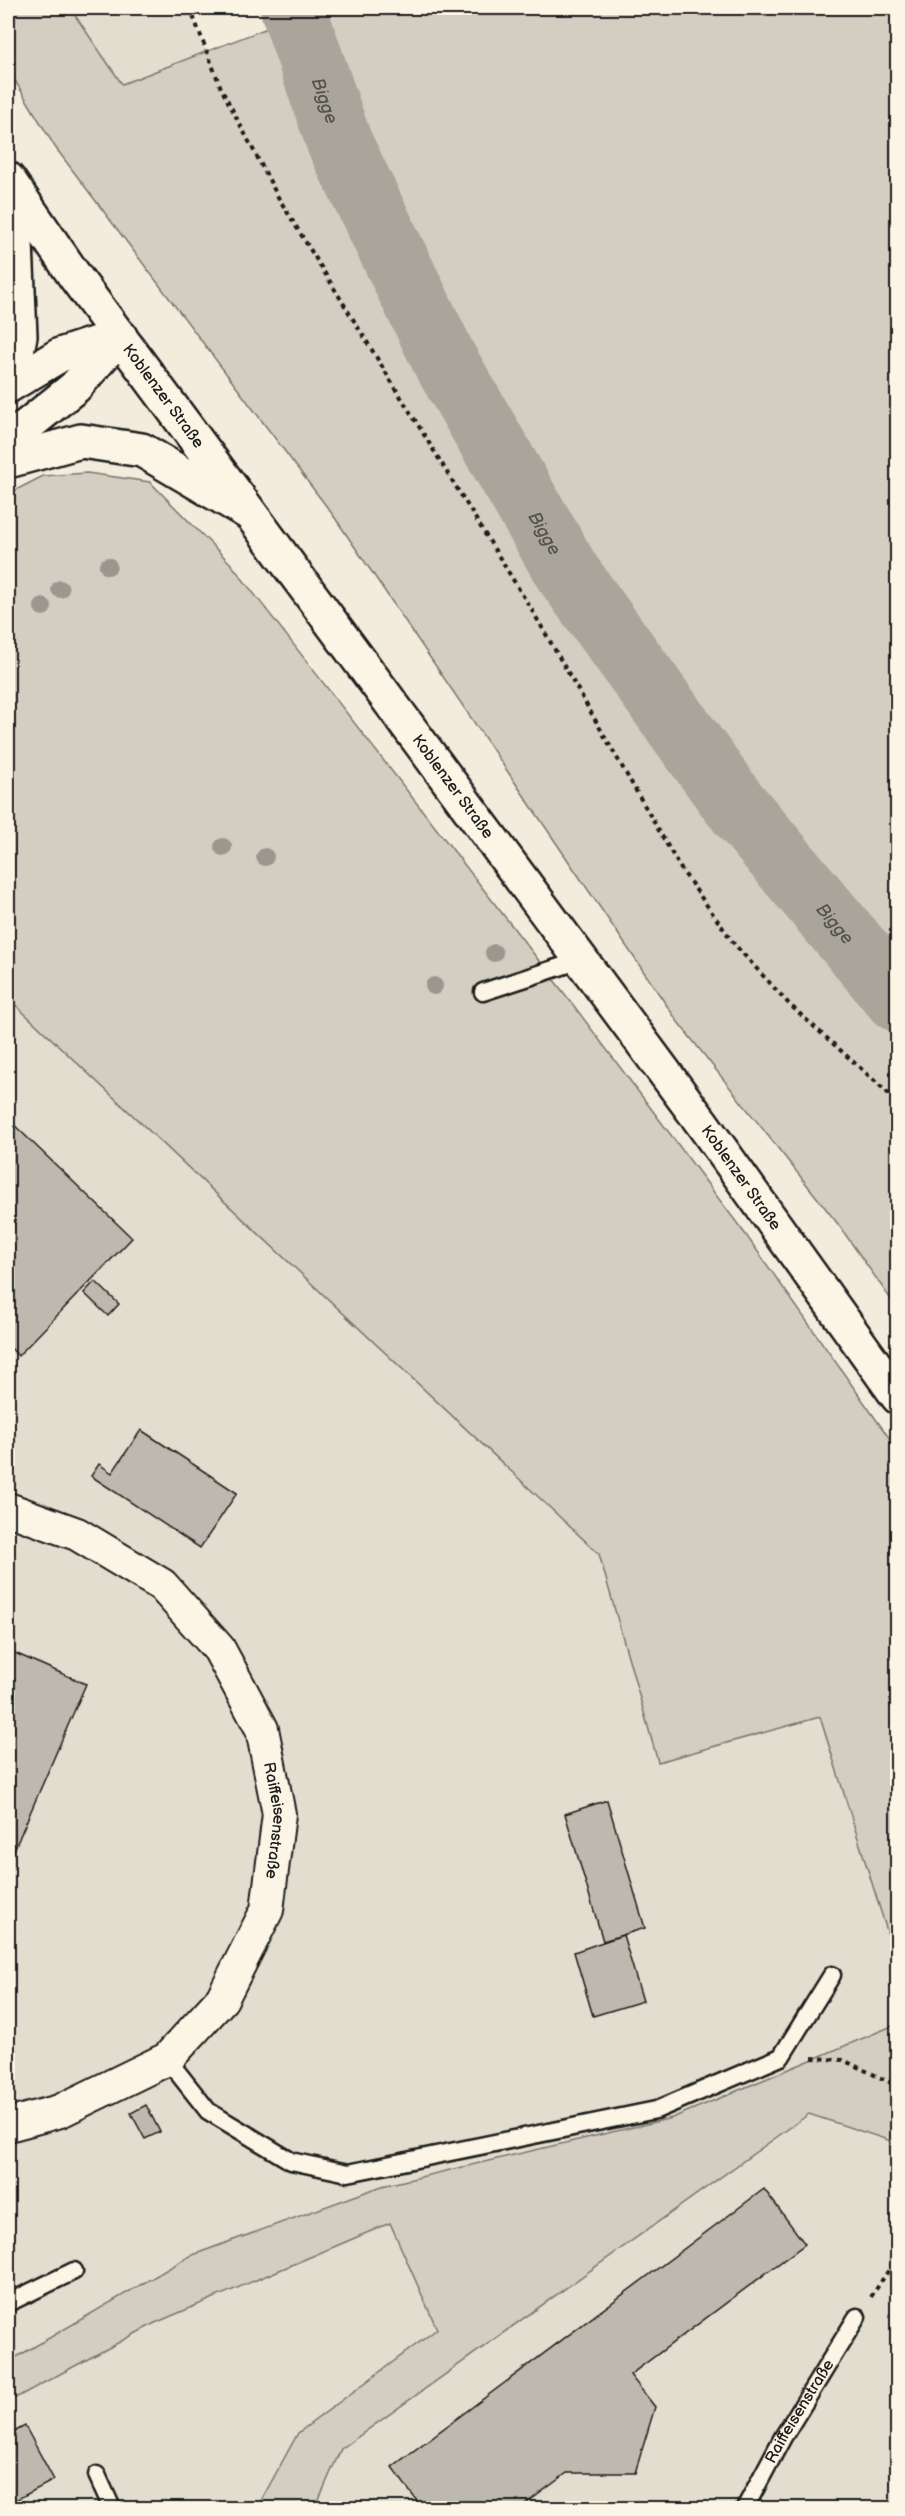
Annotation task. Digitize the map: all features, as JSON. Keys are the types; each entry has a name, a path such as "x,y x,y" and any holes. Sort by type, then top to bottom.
{"main road":[{"name":"Koblenzer Straße","path":"8,178 76,278 702,1123 897,1397"},
{"path":"8,200 16,243 20,336 15,362 8,375"},
{"path":"8,386 60,355 120,336"},
{"path":"8,441 75,387 120,336"},
{"path":"8,462 81,441 142,450 249,513"}],"street":[{"name":"Raiffeisenstraße","path":"8,1509 77,1534 162,1585 219,1649 262,1729 279,1814 267,1910 222,1999 167,2059 60,2111 8,2125"}],"lane":[{"path":"483,992 581,960"},
{"path":"167,2059 208,2111 291,2161 348,2173 656,2110 781,2057 832,1975"},
{"path":"8,2303 74,2271"},
{"name":"Raiffeisenstraße","path":"745,2508 783,2437 858,2317"},
{"path":"97,2475 112,2508"}],"path":[{"path":"190,8 221,88 278,197 536,617 681,869 735,945 789,1004 897,1102"},
{"path":"781,2057 843,2060 897,2086"},
{"path":"858,2317 897,2256"}],"shaded area":[{"path":"8,8 70,8 122,84 270,27 378,247 406,229 354,133 313,9 897,8 897,1308 838,1224 678,1022 333,515 55,147 8,69"},
{"path":"70,8 189,8 206,51 122,84"},
{"path":"87,473 150,482 231,564 571,1002 746,1235 897,1449 897,1963 820,1717 658,1762 599,1554 8,998 8,494 43,476"},
{"path":"8,998 599,1555 658,1762 820,1717 898,1963 897,2024 672,2118 382,2186 191,2256 8,2362"},
{"path":"897,2024 897,2143 809,2114 341,2449 315,2508 257,2508 298,2433 437,2329 390,2223 155,2323 8,2402 8,2362 190,2256 382,2186 672,2118"},
{"path":"809,2114 897,2143 897,2508 315,2508 341,2449"},
{"path":"390,2223 437,2329 298,2433 257,2508 8,2508 8,2402 155,2323"}],"building":[{"path":"8,1119 132,1238 18,1356 8,1345"},
{"path":"95,1281 119,1304 108,1316 84,1293"},
{"path":"141,1430 237,1493 200,1548 91,1476 99,1464 112,1473"},
{"path":"8,1650 86,1684 8,1864"},
{"path":"607,1800 645,1928 603,1941 565,1814"},
{"path":"623,1935 643,2001 593,2016 574,1952"},
{"path":"146,2105 160,2132 145,2139 131,2113"},
{"path":"764,2189 805,2244 630,2375 655,2407 635,2473 567,2473 520,2508 422,2508 392,2467"},
{"path":"25,2426 54,2480 8,2504 8,2435"}],"waterway":[{"name":"Bigge","path":"293,8 339,142 444,359 567,572 733,802 898,999"}]}
